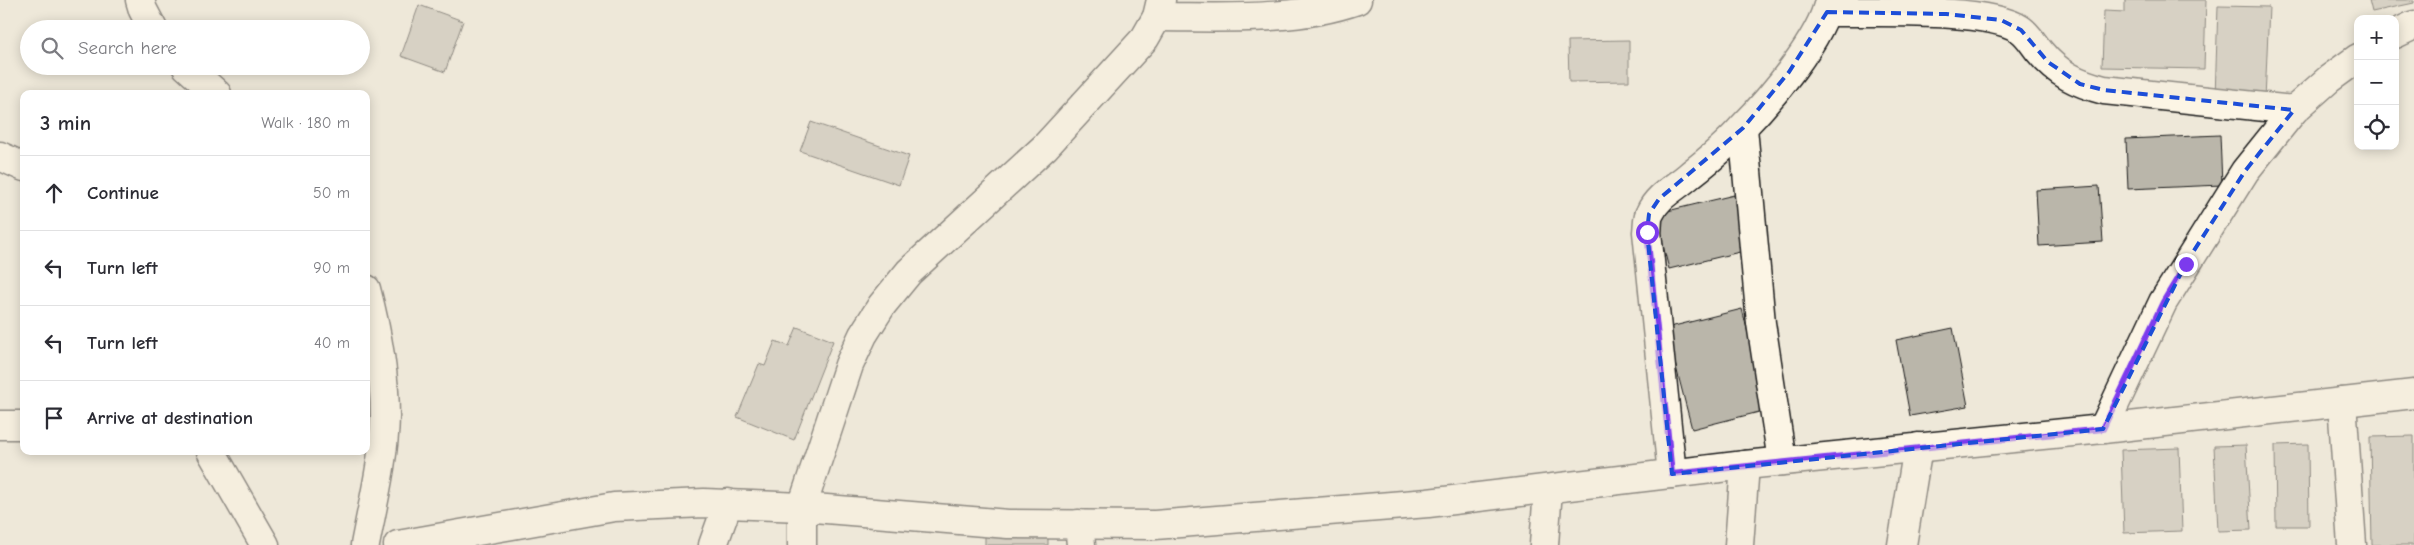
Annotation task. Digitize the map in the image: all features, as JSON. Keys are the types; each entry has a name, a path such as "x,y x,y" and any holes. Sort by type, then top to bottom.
{"street":[{"path":"140,0 148,20"},
{"path":"802,545 802,507 850,365 863,335 882,305 909,272 1045,147 1145,38 1159,9 1241,17 1296,13 1357,0"},
{"path":"1672,474 1647,232 1649,214 1659,199 1690,175 1743,128 1789,72 1818,29 1828,6 1946,14 2001,20 2021,30 2048,62 2080,84 2104,90 2294,110"},
{"path":"2399,32 2414,25"},
{"path":"2103,429 2163,302 2245,171 2294,110 2329,79 2355,60"},
{"path":"196,75 213,90"},
{"path":"1743,128 1761,323 1782,462"},
{"path":"0,156 20,165"},
{"path":"365,545 380,467 385,418 382,368 377,331 370,304"},
{"path":"398,545 614,507 716,503 802,507 1008,524 1080,535 1155,525 1428,503 1745,465 2103,429 2414,394"},
{"path":"2342,402 2352,545"},
{"path":"0,426 20,425"},
{"path":"1902,545 1918,447"},
{"path":"213,455 265,545"},
{"path":"1739,545 1745,465"},
{"path":"1544,545 1548,489"},
{"path":"713,545 716,503"}],"highlighted area":[{"path":"1827,12 1946,14 2001,20 2021,30 2048,62 2080,84 2104,90 2294,110 2245,171 2186,263 2103,429 1672,474 1647,232 1649,214 1659,199 1743,128 1789,72"}],"building":[{"path":"2125,0 2206,0 2204,69 2102,67 2104,11 2125,12"},
{"path":"2369,0 2414,0 2414,3 2372,12"},
{"path":"419,5 463,21 445,72 401,56"},
{"path":"2218,6 2269,7 2265,100 2215,97"},
{"path":"1629,40 1629,81 1569,82 1568,41"},
{"path":"811,122 909,156 899,185 800,151"},
{"path":"2220,135 2222,185 2128,189 2126,139"},
{"path":"2099,186 2103,242 2039,246 2036,190"},
{"path":"1734,195 1748,250 1669,269 1655,214"},
{"path":"1742,309 1767,410 1692,429 1666,328"},
{"path":"797,327 833,341 794,440 737,417 759,364 765,366 775,341 789,346"},
{"path":"1953,328 1968,406 1910,416 1896,340"},
{"path":"2414,436 2414,545 2372,545 2370,437"},
{"path":"2308,444 2309,526 2276,526 2275,445"},
{"path":"2246,445 2251,530 2218,531 2214,446"},
{"path":"2179,448 2182,531 2124,533 2121,450"},
{"path":"985,534 1048,535 1048,545 985,545"}],"route":[{"path":"1647,232 1672,474 2103,429 2163,302 2186,264"}]}
